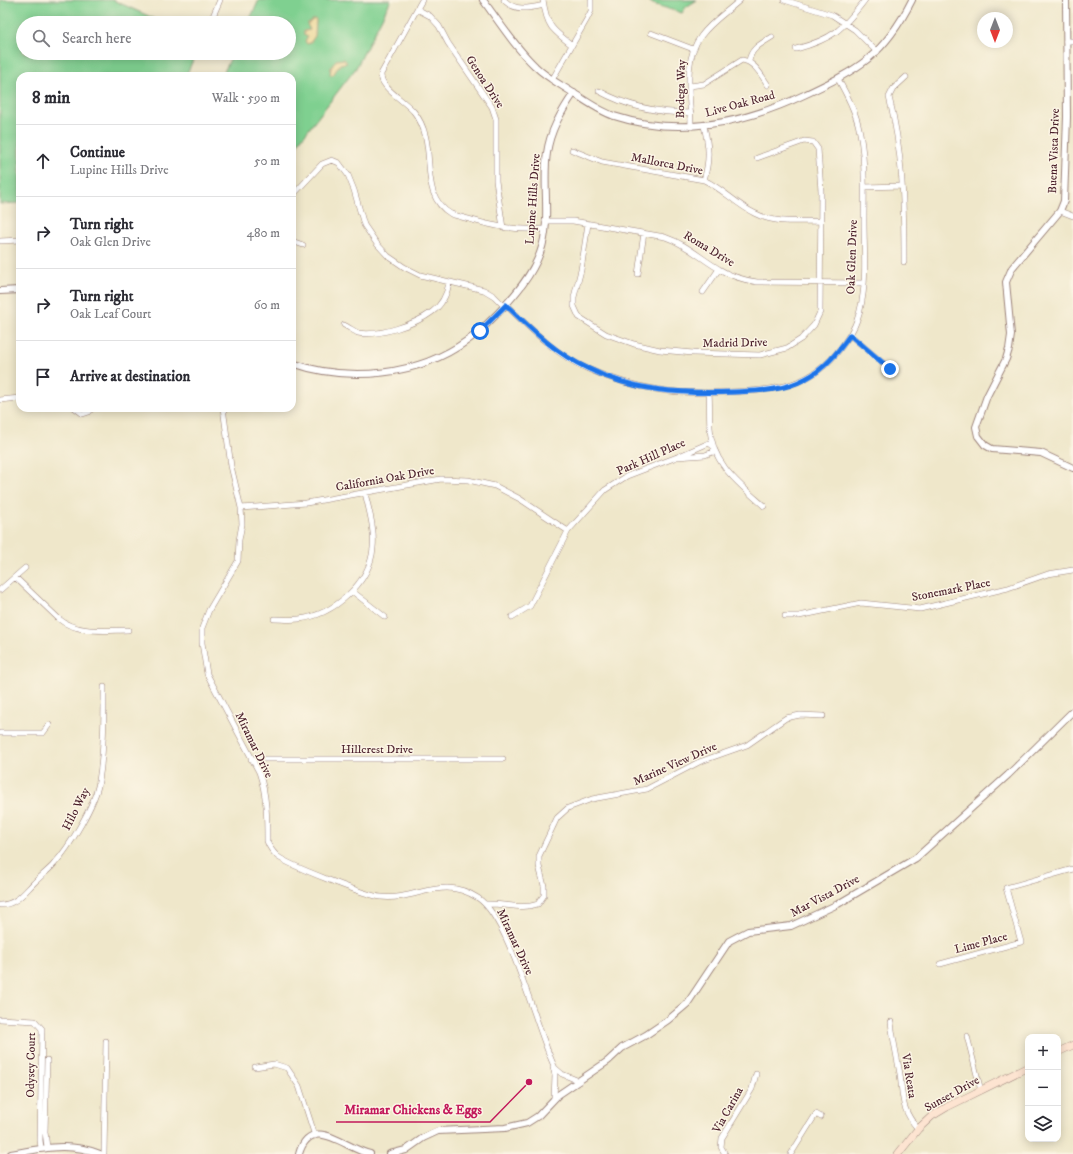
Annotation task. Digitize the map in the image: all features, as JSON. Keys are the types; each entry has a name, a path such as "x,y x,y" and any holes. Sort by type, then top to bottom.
{"main road":[{"path":"1061,1051 1073,1045"},
{"name":"Sunset Drive","path":"898,1154 918,1129 932,1116 1025,1069"}],"street":[{"path":"213,16 220,0"},
{"path":"422,0 381,74 381,79 384,87 400,97 415,113 425,132 428,146 431,192 435,200 445,211 451,214 503,228 520,230 545,229"},
{"name":"Live Oak Road","path":"483,0 520,50 535,66 552,80 614,116 644,124 677,127 704,126 726,122 771,109 838,79 877,52 900,23 912,0"},
{"path":"504,0 516,8 525,9 543,3 547,22 555,33 572,45"},
{"path":"552,80 591,11 591,0"},
{"name":"Bodega Way","path":"691,127 690,71 693,49 700,36 715,20 740,0"},
{"path":"784,0 825,11 847,24 877,52"},
{"path":"796,49 831,37 847,24 865,0"},
{"name":"Buena Vista Drive","path":"1066,0 1064,200 1060,211 1012,268 1006,282 1011,335 1009,349 1006,359 987,396 976,427 978,436 985,445 992,449 1041,453 1073,468"},
{"name":"Genoa Drive","path":"417,9 430,16 439,26 448,43 492,107 496,119 496,181 503,228"},
{"path":"651,33 693,49"},
{"path":"749,61 750,54 753,49 772,37"},
{"path":"1066,41 1073,40"},
{"path":"690,86 704,84 738,62 749,61 755,66 768,85"},
{"path":"904,262 900,151 889,97 893,89 906,76"},
{"name":"Oak Glen Drive","path":"296,192 322,164 332,160 339,163 348,175 364,225 377,244 404,267 420,275 484,290 494,296 537,334 565,356 587,369 626,384 652,390 689,394 768,391 796,383 818,370 835,356 850,335 857,321 864,283 863,156 858,124 850,102 838,79"},
{"path":"599,91 632,106 664,113 691,113"},
{"name":"Lupine Hills Drive","path":"296,364 333,372 375,373 401,370 444,356 468,340 505,306 528,278 541,252 545,229 547,153 553,129 574,93"},
{"path":"704,126 709,148 709,162 704,180"},
{"name":"Madrid Drive","path":"588,224 581,270 574,297 576,313 579,317 606,334 634,344 660,350 693,354 760,355 787,348 801,339 814,324 820,312 821,191 818,149 813,142 804,141 757,158"},
{"name":"Mallorca Drive","path":"572,150 602,162 704,180 715,185 755,214 783,221 821,221"},
{"path":"864,187 902,186"},
{"path":"1060,211 1073,216"},
{"name":"Roma Drive","path":"545,221 573,221 644,233 680,242 719,269 746,280 758,282 864,283"},
{"path":"638,274 644,233"},
{"path":"0,241 16,240"},
{"path":"296,243 302,245"},
{"path":"703,292 719,269"},
{"path":"344,325 358,333 395,329 412,323 433,312 442,302 449,283"},
{"path":"0,291 16,290"},
{"path":"850,335 890,369"},
{"path":"709,393 710,428 713,449 721,464 730,476 764,506"},
{"path":"0,400 16,398"},
{"path":"80,412 82,414 89,412"},
{"name":"Miramar Drive","path":"224,412 231,466 241,508 242,524 239,540 238,561 209,610 202,628 202,643 207,674 259,772 266,803 267,841 277,856 282,860 361,892 381,898 398,897 431,888 448,888 458,889 478,898 486,904 499,925 516,962 551,1060 556,1075 554,1099"},
{"name":"Park Hill Place","path":"512,617 530,606 568,531 605,490 627,476 677,458 710,443 713,449"},
{"path":"677,458 705,455 713,449"},
{"name":"California Oak Drive","path":"241,508 306,503 440,479 468,480 495,486 520,499 568,531"},
{"path":"274,619 300,619 328,609 348,596 364,575 373,548 372,524 365,493"},
{"path":"0,590 25,568"},
{"name":"Stonemark Place","path":"784,616 800,616 861,603 920,609 1008,588 1048,574 1073,570"},
{"path":"15,577 59,619 67,624 87,629 128,630"},
{"path":"352,591 385,617"},
{"name":"Hilo Way","path":"0,905 9,904 19,898 54,864 64,851 90,807 99,782 104,737 104,687"},
{"name":"Mar Vista Drive","path":"390,1154 406,1150 423,1138 438,1131 505,1128 527,1123 538,1116 554,1099 608,1061 622,1048 657,1028 687,1004 700,987 723,948 729,941 740,933 748,930 791,926 838,904 916,858 1008,775 1073,711"},
{"name":"Marine View Drive","path":"486,904 498,903 527,908 538,904 544,895 544,886 539,866 539,856 556,818 568,808 592,799 638,792 647,789 699,762 747,744 786,718 800,715 822,716"},
{"path":"0,733 43,733 49,725"},
{"name":"Hillcrest Drive","path":"251,759 503,760"},
{"name":"Lime Place","path":"940,964 1020,942 1006,888 1073,869"},
{"name":"Odysey Court","path":"0,1019 35,1021 42,1029 40,1140 44,1147"},
{"name":"Via Reata","path":"891,1022 900,1073 902,1103 904,1110 918,1129"},
{"path":"967,1036 981,1091"},
{"path":"104,1154 106,1040"},
{"path":"44,1147 47,1060"},
{"name":"Miramar Drive","path":"551,1060 555,1068 562,1074 579,1081"},
{"path":"255,1067 274,1064 287,1068 299,1086 315,1136"},
{"name":"Via Carina","path":"725,1154 721,1147 722,1138 746,1101 756,1074"},
{"path":"791,1154 816,1114 821,1117"},
{"path":"299,1154 304,1142 315,1136 332,1136 358,1151 370,1154"},
{"path":"11,1154 44,1147 70,1147 100,1154"}],"green space":[{"path":"0,0 113,0 148,16 16,16 16,60 193,60 188,72 16,72 16,203 0,204"},
{"path":"259,0 391,0 356,68 296,146 296,72 224,72 230,60 296,60 296,16 251,16"},
{"path":"647,0 697,0 686,7 682,13 653,4"}],"sand":[{"path":"314,19 316,20 315,36 310,43 307,44 305,41 308,37 304,35 304,31 310,30 307,24"},
{"path":"344,59 347,63 340,64 333,75 330,75 331,68 336,60"}],"place":[{"name":"Miramar Chickens & Eggs","path":"529,1082"}],"route":[{"path":"480,331 506,305 537,334 565,356 587,369 626,384 652,390 689,394 768,391 796,383 818,370 835,356 850,335 882,360 890,369"}]}
